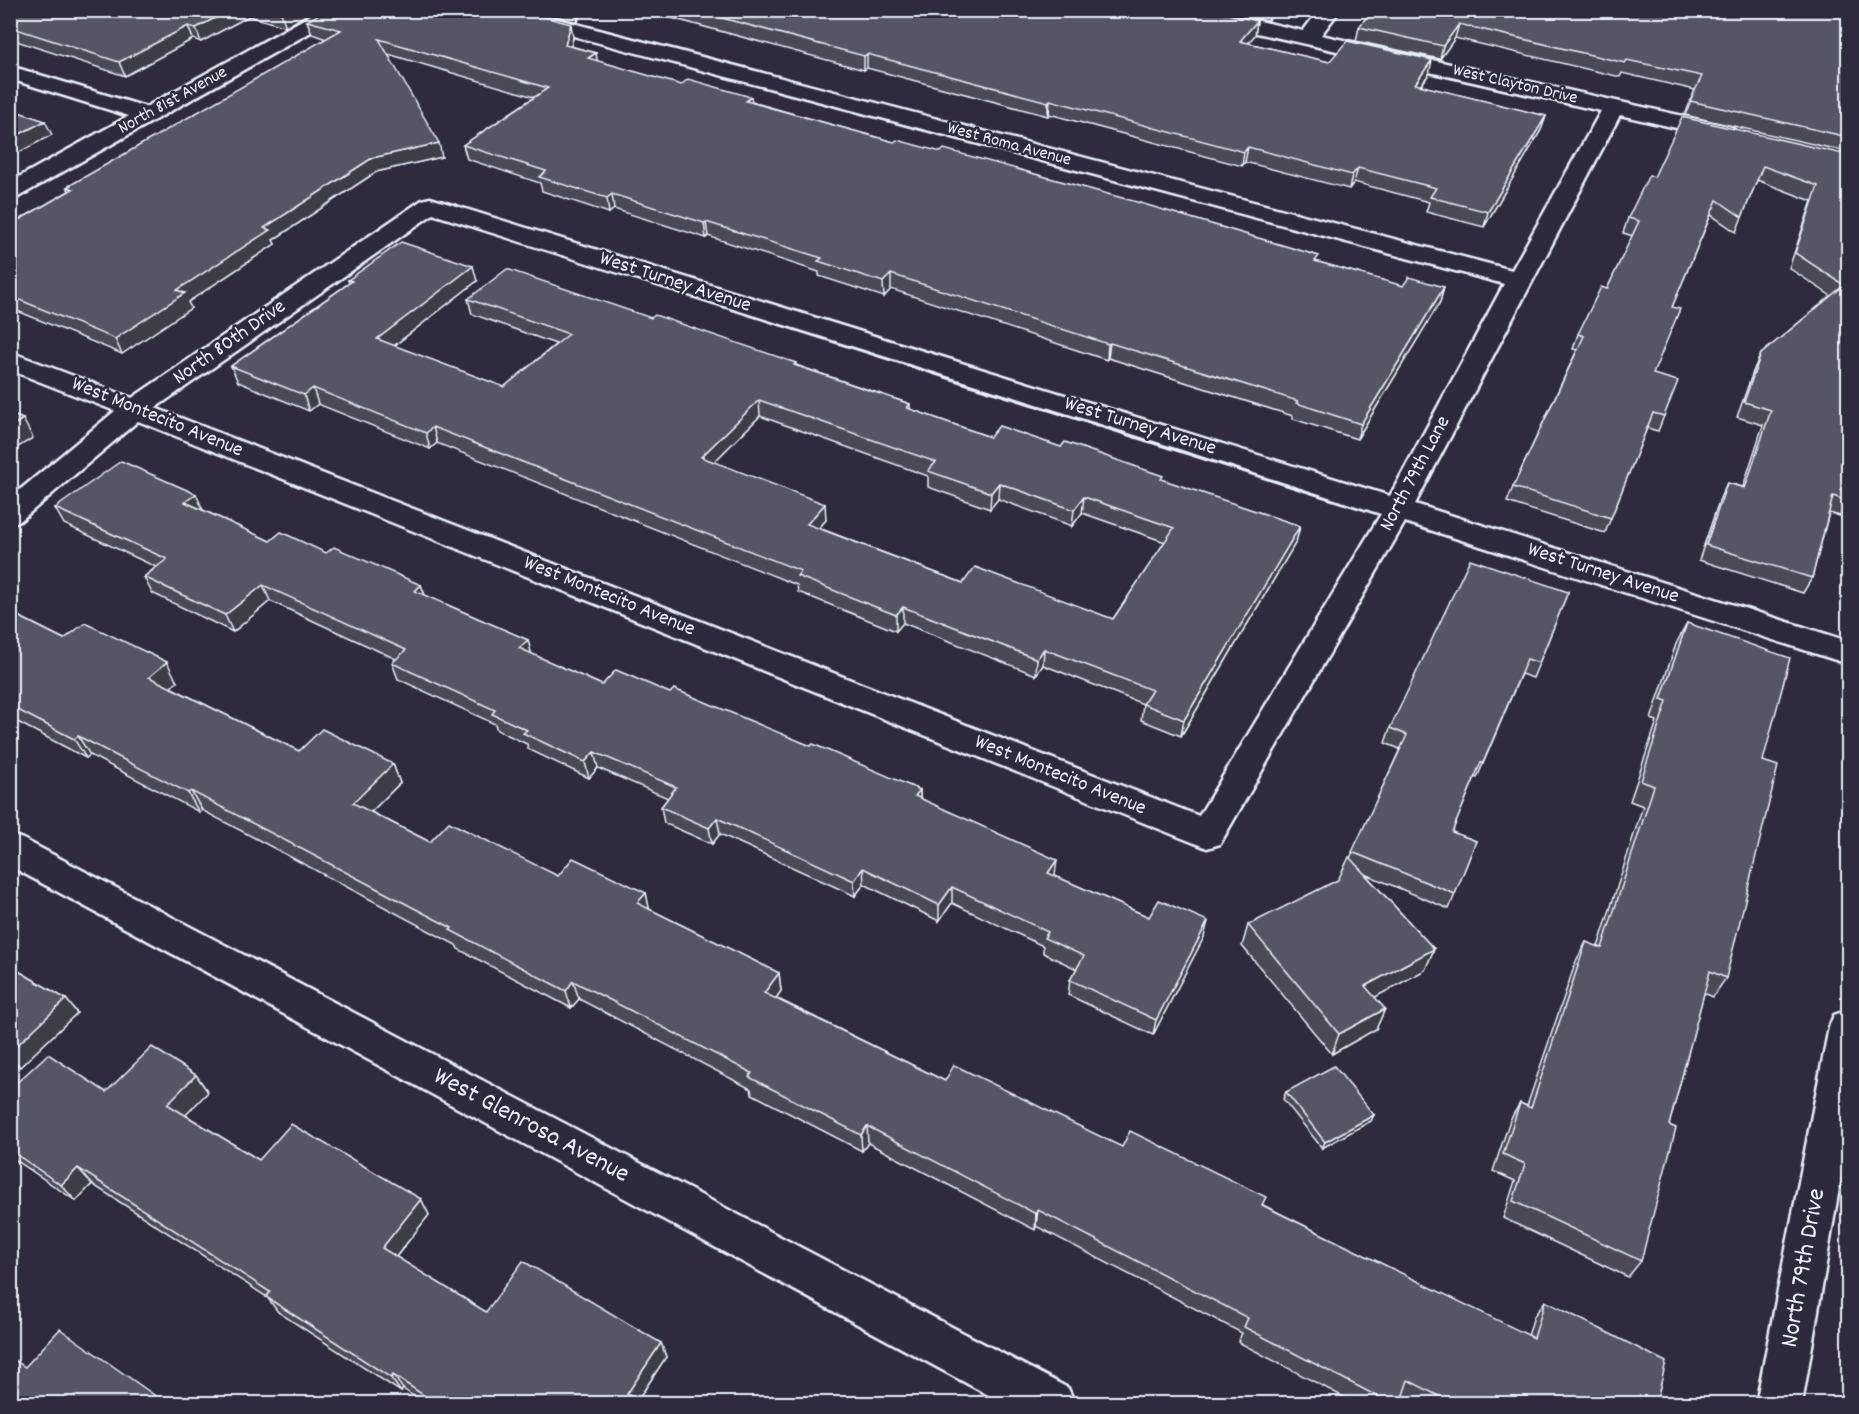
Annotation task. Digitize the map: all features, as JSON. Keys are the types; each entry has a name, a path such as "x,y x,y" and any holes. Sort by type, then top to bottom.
{"street":[{"name":"North 81st Avenue","path":"10,192 336,10"},
{"name":"West Roma Avenue","path":"498,10 1519,280"},
{"name":"West Clayton Drive","path":"1182,10 1748,138"},
{"path":"1308,39 1330,10"},
{"path":"10,72 148,115"},
{"name":"North 79th Lane","path":"1207,834 1398,509 1519,280 1614,107"},
{"name":"North 80th Drive","path":"10,514 135,409 430,205"},
{"name":"West Turney Avenue","path":"430,205 1848,653"},
{"name":"West Montecito Avenue","path":"10,360 1207,834"},
{"name":"West Glenrosa Avenue","path":"10,849 1052,1404"},
{"name":"North 79th Drive","path":"1779,1404 1839,1128 1848,1027"}],"building":[{"path":"10,10 230,10 196,28 188,26 119,62 10,27"},
{"path":"326,10 518,10 571,24 565,45 596,53 588,58 681,85 688,79 751,97 746,101 894,142 897,140 941,152 944,149 1137,202 1319,256 1315,261 1403,286 1409,277 1444,287 1361,424 1296,403 1298,401 1108,344 891,274 883,282 818,261 822,258 706,222 612,194 607,198 539,177 546,171 463,145 548,88 379,39 439,143 372,158 264,228 270,230 177,290 185,293 115,339 10,296 10,225 73,189 67,187 341,30 307,21"},
{"path":"692,10 1211,10 1257,21 1240,41 1329,62 1347,41 1432,60 1415,84 1546,116 1488,212 1430,197 1436,188 1358,168 1352,175 1248,147 1244,152 1050,100 1048,102 867,54 864,56"},
{"path":"1372,10 1848,10 1848,137 1690,101 1702,76 1627,60 1625,63 1459,24 1443,46 1359,27"},
{"path":"10,109 45,121 10,139"},
{"path":"1682,117 1848,155 1848,501 1833,496 1812,578 1706,545 1727,483 1745,488 1771,410 1744,402 1761,354 1844,285 1795,253 1818,186 1763,166 1742,217 1717,200 1672,307 1680,309 1653,374 1678,381 1664,416 1653,413 1611,518 1513,487 1584,336 1578,334 1601,287 1607,289 1639,221 1628,218 1649,175 1654,177"},
{"path":"401,242 473,266 377,339 504,387 569,334 468,299 507,269 651,318 655,315 796,363 794,365 910,404 907,408 990,437 999,426 1061,447 1065,442 1163,476 1161,479 1300,526 1184,720 1143,704 1152,690 1044,649 1037,659 903,607 896,615 797,576 801,571 433,427 426,433 313,388 304,395 231,366 352,281 348,280","holes":["759,400 936,462 928,471 991,493 999,483 1074,510 1084,497 1174,528 1113,619 975,567 963,583 807,524 825,504 701,457"]},
{"path":"10,414 23,419 10,427"},
{"path":"121,461 196,494 185,502 270,541 281,532 326,553 334,547 421,585 415,591 528,640 519,648 602,685 616,670 670,693 674,689 811,746 813,744 920,790 915,796 1057,860 1048,873 1149,917 1159,900 1208,921 1156,1020 1070,980 1084,956 1044,938 1048,932 952,887 939,905 863,868 854,881 717,818 709,828 661,807 676,787 594,752 585,762 523,733 527,730 492,714 495,710 392,663 406,650 263,585 225,615 144,577 167,559 55,508"},
{"path":"1470,559 1568,592 1539,663 1527,659 1452,832 1476,841 1455,894 1352,852 1407,735 1390,728"},
{"path":"10,612 64,639 85,623 167,662 149,677 299,751 322,729 393,764 353,803 430,842 449,822 558,876 573,858 646,893 637,903 779,973 764,993 945,1081 954,1065 1122,1147 1130,1131 1266,1197 1262,1205 1534,1338 1545,1301 1666,1362 1656,1404 1454,1404 1408,1380 1400,1404 1392,1404 1244,1327 1248,1318 1038,1210 1036,1214 867,1126 861,1135 749,1077 752,1073 573,981 566,991 450,930 452,928 191,791 188,793 78,736 74,739 10,706"},
{"path":"1687,623 1790,658 1763,761 1778,766 1726,978 1710,971 1669,1125 1676,1128 1641,1261 1513,1201 1525,1164 1503,1154 1520,1103 1531,1108 1586,942 1602,948 1654,786 1641,781 1667,701 1661,699"},
{"path":"1349,857 1434,949 1365,986 1385,1009 1339,1034 1248,925 1338,880"},
{"path":"10,966 66,999 10,1052"},
{"path":"152,1047 196,1075 167,1104 259,1160 291,1124 421,1199 382,1248 486,1312 523,1261 661,1343 627,1394 644,1404 437,1404 393,1375 391,1378 266,1297 270,1292 78,1168 61,1185 10,1150 10,1089 48,1054 106,1092"},
{"path":"1334,1066 1374,1115 1325,1142 1286,1092"},
{"path":"60,1329 167,1404 10,1404 10,1357 25,1367"}]}
